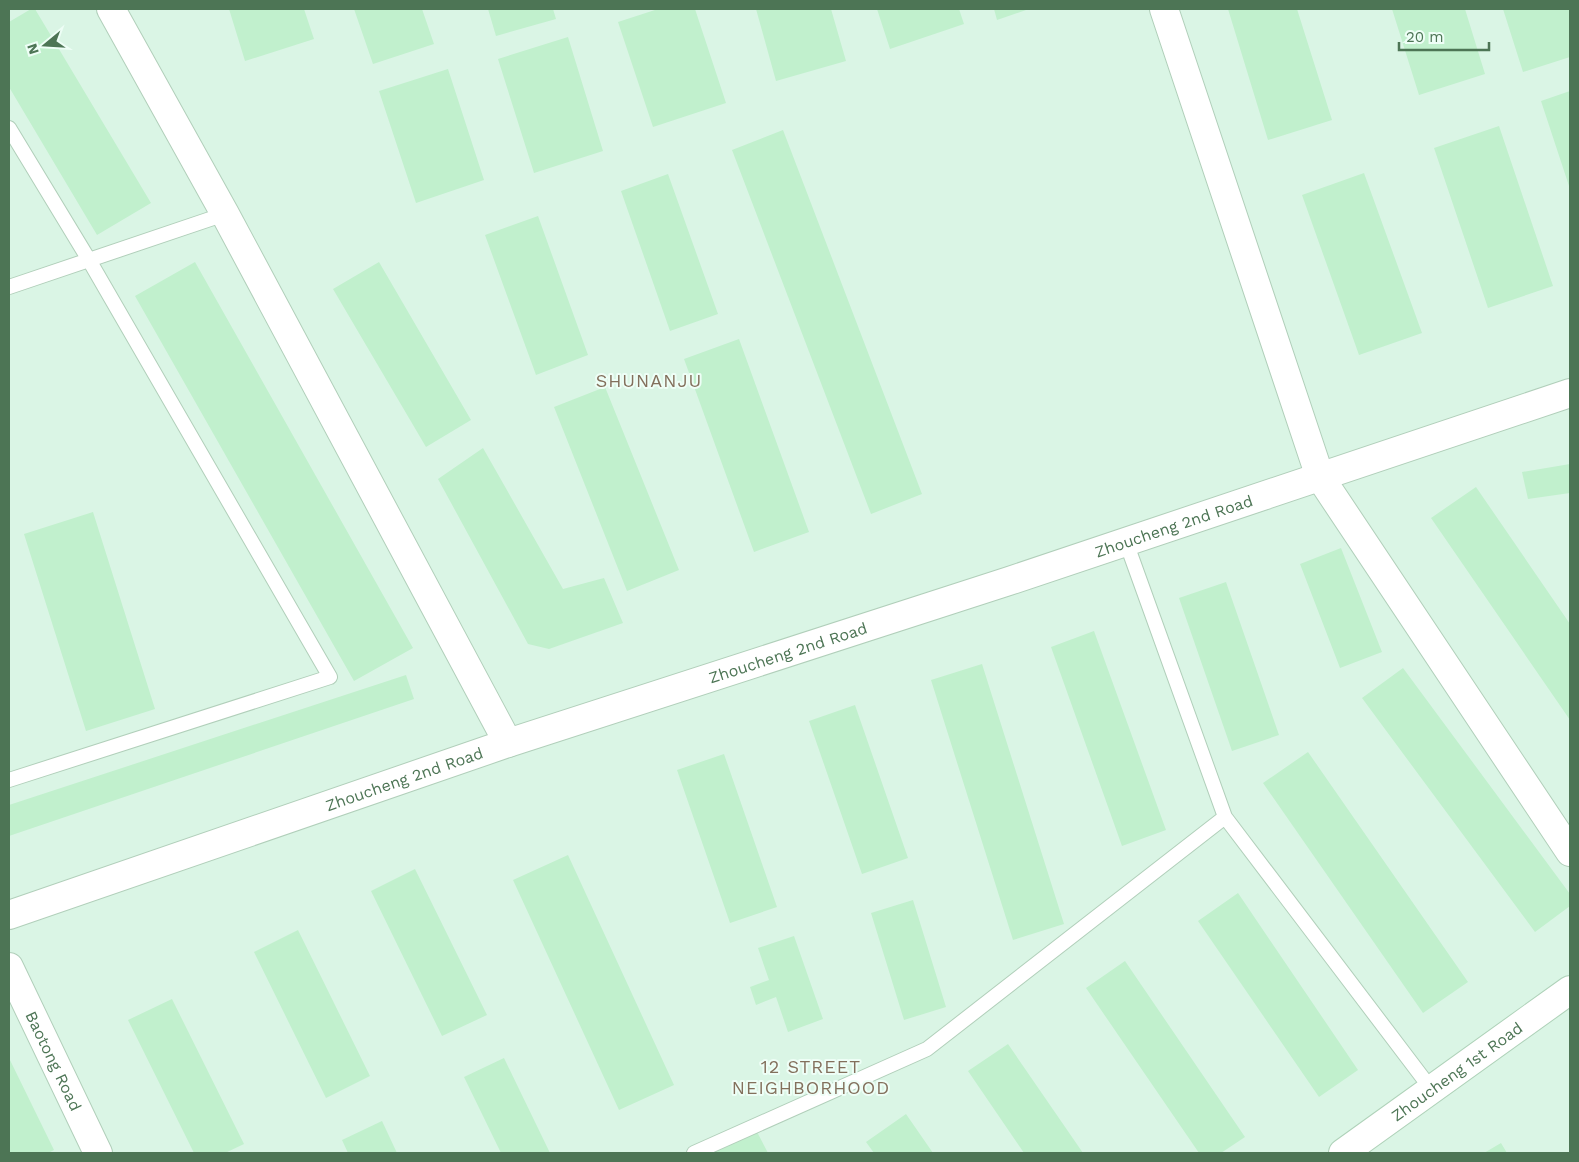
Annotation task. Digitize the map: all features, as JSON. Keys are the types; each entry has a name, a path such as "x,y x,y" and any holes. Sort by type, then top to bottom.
{"street":[{"path":"112,9 508,743"},
{"path":"1164,9 1320,477 1570,852"},
{"name":"Zhoucheng 2nd Road","path":"9,915 508,743 1126,542 1570,393"},
{"name":"Baotong Road","path":"9,967 98,1153"},
{"name":"Zhoucheng 1st Road","path":"1344,1153 1570,990"}],"lane":[{"path":"9,128 89,260 330,678 9,780"},
{"path":"9,288 224,214"},
{"path":"1126,542 1225,817 1432,1090"},
{"path":"694,1153 927,1049 1225,817"}],"shaded area":[{"path":"9,9 1570,9 1570,1153 9,1153"}],"building":[{"path":"31,9 35,9 151,203 97,235 9,87 9,22"},
{"path":"229,9 304,9 314,39 245,61"},
{"path":"354,9 422,9 434,44 373,64"},
{"path":"488,9 553,9 556,19 496,36"},
{"path":"658,9 695,9 726,103 653,127 618,22"},
{"path":"756,9 831,9 846,61 776,81"},
{"path":"877,9 959,9 964,24 890,49"},
{"path":"994,9 1029,9 997,20"},
{"path":"1228,9 1297,9 1332,120 1268,140"},
{"path":"1392,9 1465,9 1485,74 1419,95"},
{"path":"1503,9 1570,9 1570,57 1523,72"},
{"path":"568,37 603,151 534,173 498,59"},
{"path":"448,69 484,180 416,203 379,91"},
{"path":"1570,91 1570,189 1541,101"},
{"path":"1499,126 1553,286 1488,308 1434,148"},
{"path":"783,130 922,494 871,514 732,150"},
{"path":"1364,173 1422,333 1359,355 1302,195"},
{"path":"668,174 718,314 670,331 621,191"},
{"path":"538,216 588,355 536,375 485,235"},
{"path":"195,262 413,648 354,681 135,296"},
{"path":"379,262 471,420 426,447 333,289"},
{"path":"739,339 809,532 754,552 684,359"},
{"path":"605,387 679,570 627,591 554,407"},
{"path":"483,448 563,589 604,578 623,623 549,649 528,644 438,479"},
{"path":"1570,464 1570,493 1528,499 1522,472"},
{"path":"1476,487 1570,624 1570,720 1431,518"},
{"path":"93,512 155,709 86,731 24,534"},
{"path":"1341,548 1382,652 1340,668 1300,564"},
{"path":"1226,582 1279,735 1232,751 1179,598"},
{"path":"1094,631 1166,830 1122,846 1051,647"},
{"path":"982,664 1064,924 1013,940 931,680"},
{"path":"1403,668 1570,894 1570,906 1535,932 1362,698"},
{"path":"406,675 414,699 9,836 9,805"},
{"path":"855,705 908,858 862,874 809,721"},
{"path":"1308,752 1468,982 1423,1013 1263,783"},
{"path":"724,754 777,907 730,923 677,770"},
{"path":"568,855 674,1085 619,1110 513,880"},
{"path":"415,869 487,1015 442,1036 371,891"},
{"path":"1238,893 1358,1070 1319,1097 1198,921"},
{"path":"913,900 946,1007 904,1020 871,913"},
{"path":"298,930 370,1076 326,1098 254,952"},
{"path":"794,936 823,1019 788,1032 776,997 756,1005 750,987 769,980 758,948"},
{"path":"1125,961 1245,1137 1221,1153 1199,1153 1086,988"},
{"path":"172,999 244,1144 225,1153 194,1153 128,1020"},
{"path":"1008,1044 1083,1153 1024,1153 968,1071"},
{"path":"9,1058 54,1150 48,1153 9,1153"},
{"path":"504,1058 550,1153 501,1153 464,1077"},
{"path":"906,1114 933,1153 874,1153 866,1142"},
{"path":"382,1121 397,1153 348,1153 342,1140"},
{"path":"756,1130 768,1153 715,1153 713,1151"},
{"path":"1501,1143 1507,1153 1484,1153"}],"district":[{"name":"SHUNANJU","path":"649,380"},
{"name":"12 STREET NEIGHBORHOOD","path":"811,1076"}]}
